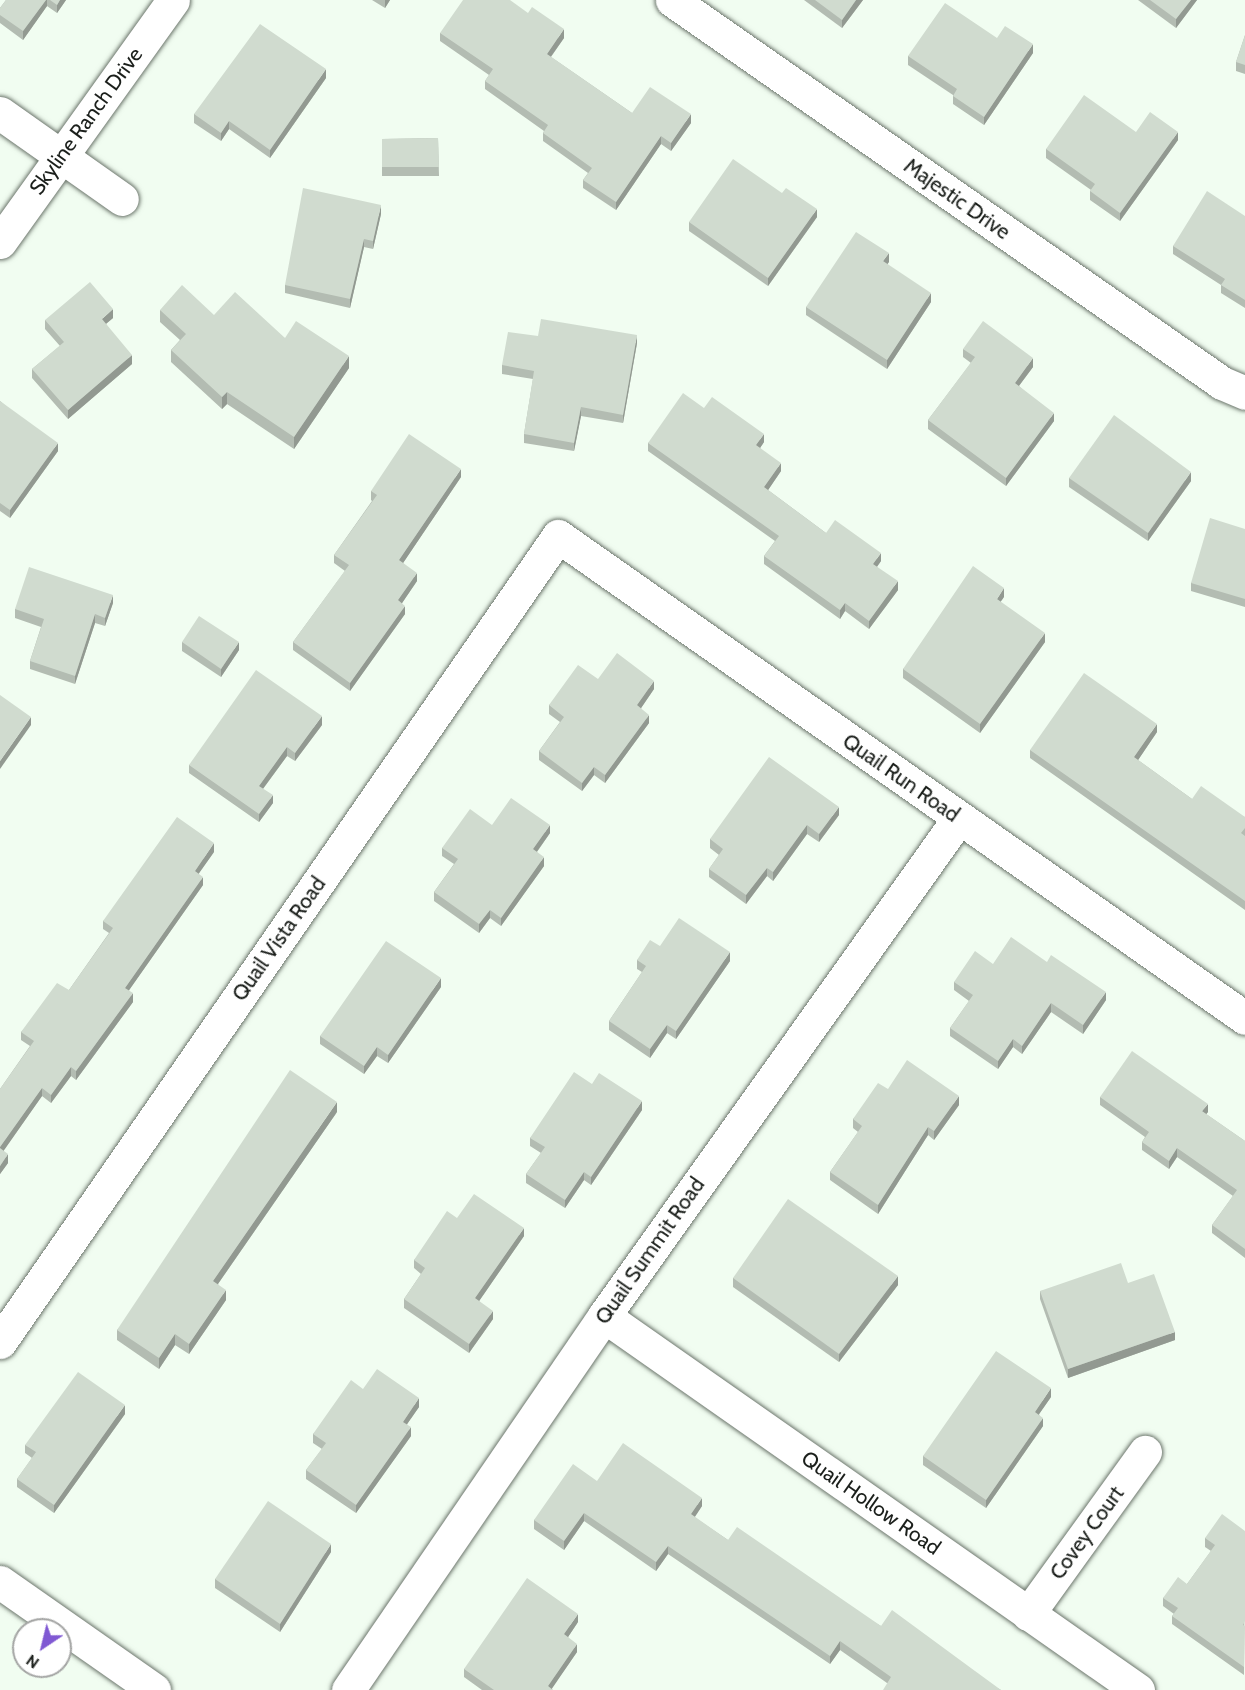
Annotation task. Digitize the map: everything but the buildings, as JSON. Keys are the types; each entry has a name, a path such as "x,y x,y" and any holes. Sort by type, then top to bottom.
{"street":[{"name":"Skyline Ranch Drive","path":"0,242 173,0"},
{"name":"Majestic Drive","path":"672,0 1222,383 1245,393"},
{"path":"0,113 122,199"},
{"name":"Quail Run Road","path":"558,536 1245,1018"},
{"name":"Quail Vista Road","path":"0,1342 558,536"},
{"name":"Quail Summit Road","path":"348,1690 604,1316 958,818"},
{"name":"Quail Hollow Road","path":"604,1316 1138,1690"},
{"name":"Covey Court","path":"1028,1614 1145,1452"},
{"path":"0,1582 154,1690"}]}
